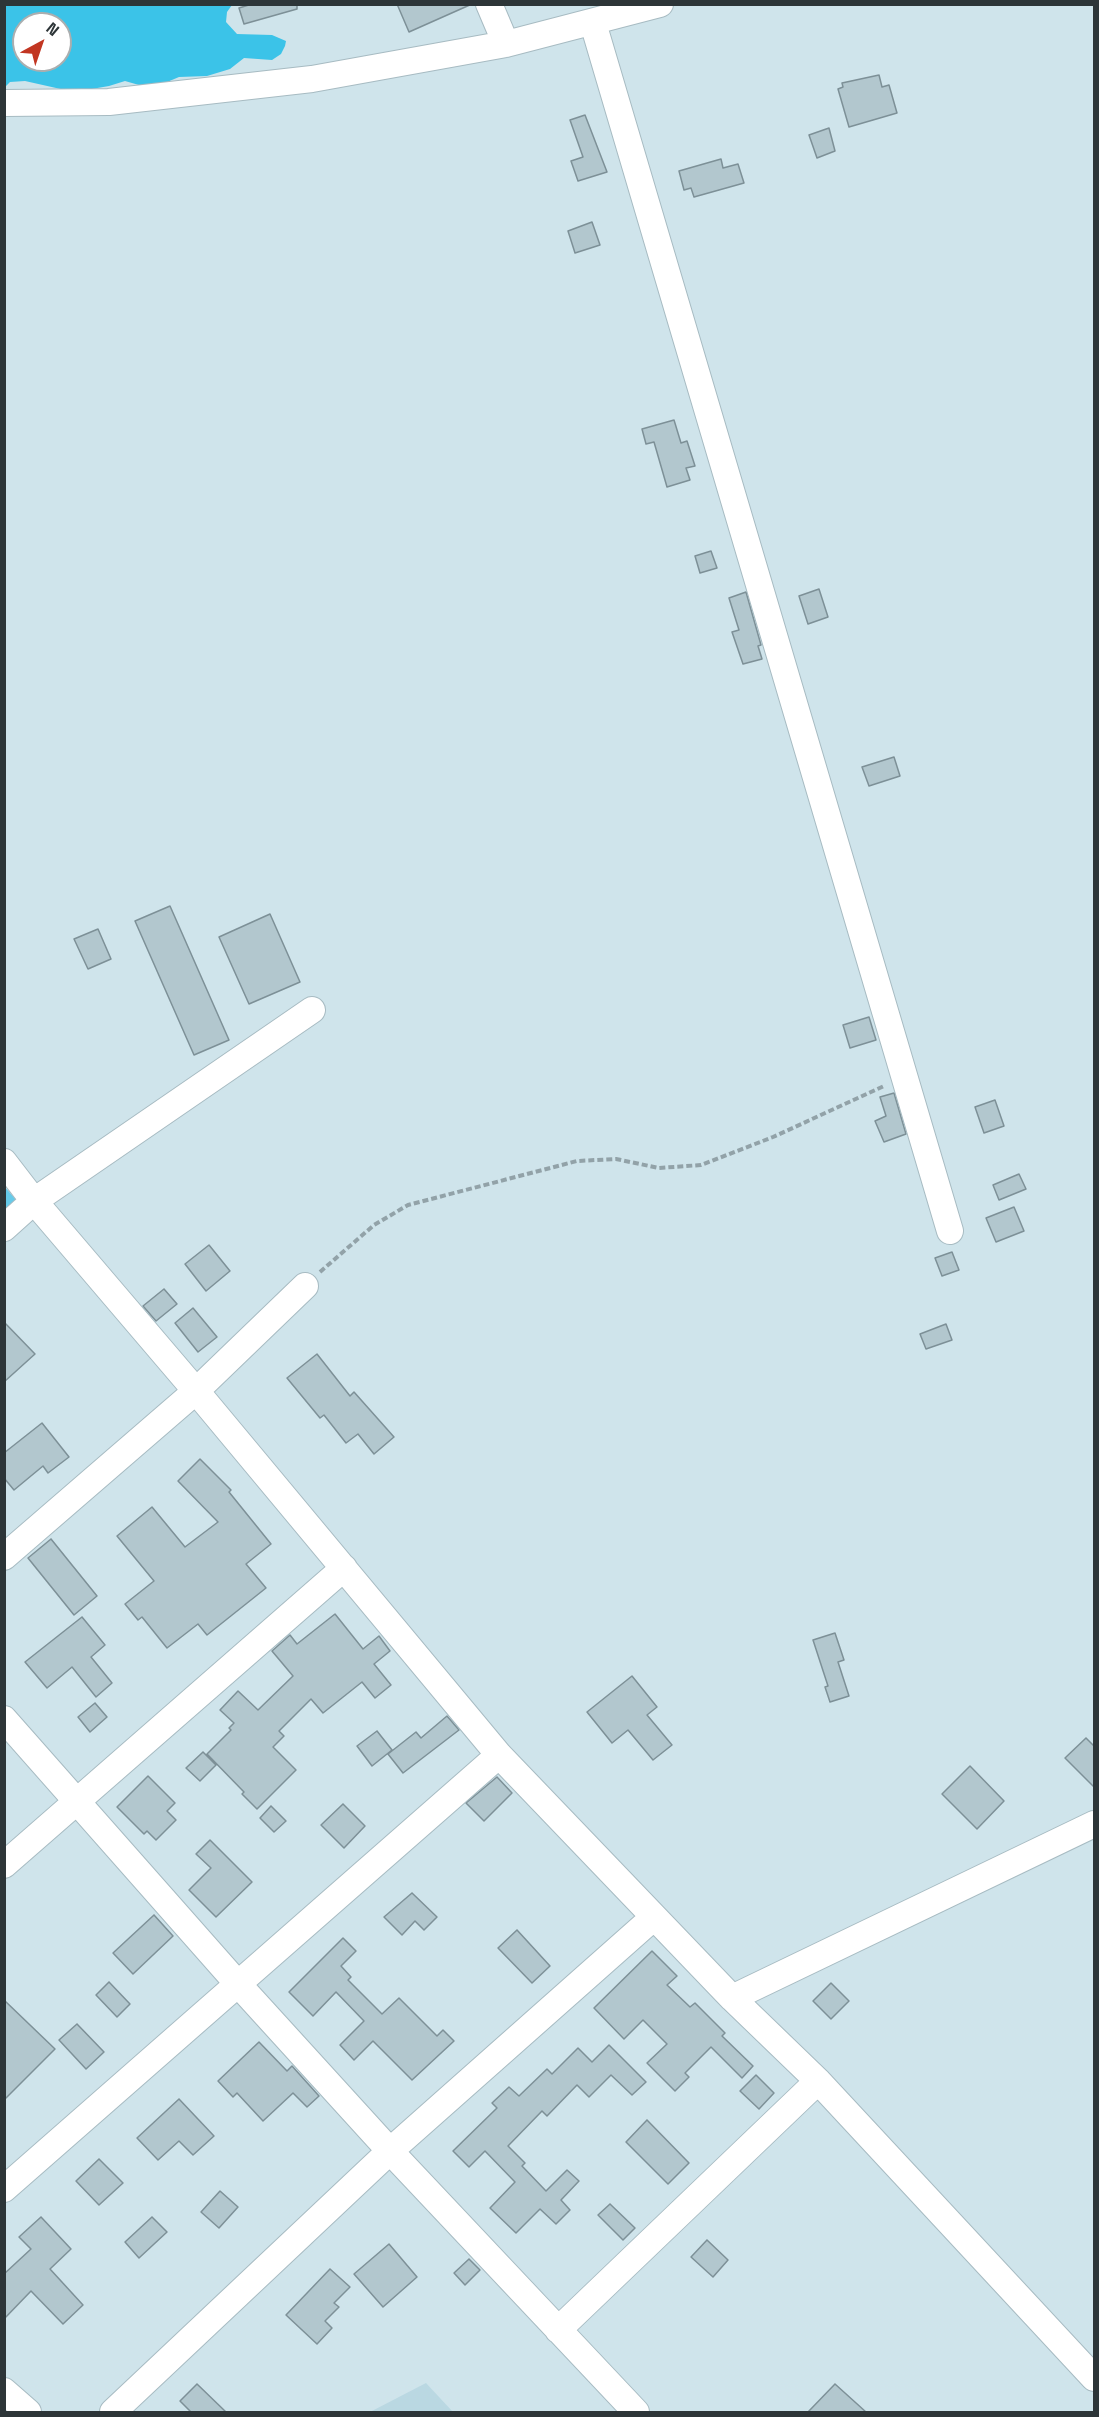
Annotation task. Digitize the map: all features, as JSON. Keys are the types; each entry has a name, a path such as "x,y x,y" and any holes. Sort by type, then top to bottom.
{"street":[{"path":"489,4 506,44"},
{"path":"4,103 108,102 289,81 506,44 660,4"},
{"path":"593,23 950,1231"},
{"path":"4,1228 34,1201 312,1010"},
{"path":"4,1162 34,1201 196,1391 499,1755 732,1998 818,2081 1095,2378"},
{"path":"4,1557 196,1391 304,1286"},
{"path":"4,1865 344,1568"},
{"path":"4,1719 238,1984 390,2151 636,2412"},
{"path":"4,2189 499,1755"},
{"path":"732,1998 1095,1824"},
{"path":"113,2412 390,2151 654,1917"},
{"path":"558,2330 818,2081"},
{"path":"4,2391 28,2412"}],"path":[{"path":"304,1286 374,1225 408,1205 577,1161 616,1159 659,1168 701,1165 773,1137 904,1076"}],"shaded area":[{"path":"5,5 232,5 227,12 226,22 237,34 272,35 286,41 281,54 272,60 244,58 230,69 207,76 179,77 160,85 146,87 125,81 74,92 25,81 10,82 5,87"},
{"path":"4,1186 18,1202 4,1214"},
{"path":"426,2383 453,2412 370,2412"}],"building":[{"path":"252,4 297,4 297,9 244,24 239,8"},
{"path":"397,4 472,4 409,32"},
{"path":"879,75 882,87 889,85 897,113 849,127 838,89 843,87 842,83"},
{"path":"585,115 607,172 578,181 571,161 583,157 570,120"},
{"path":"829,128 835,151 817,158 809,135"},
{"path":"721,159 723,168 738,164 744,183 694,197 691,188 684,190 679,171"},
{"path":"592,222 600,245 575,253 568,231"},
{"path":"674,420 681,443 687,441 695,466 686,468 690,480 667,487 654,442 646,444 642,429"},
{"path":"711,551 717,568 700,573 695,556"},
{"path":"819,589 828,617 808,624 799,596"},
{"path":"746,592 761,645 758,646 762,659 743,664 732,632 739,630 729,598"},
{"path":"894,757 900,776 869,786 862,767"},
{"path":"170,906 229,1040 194,1055 135,921"},
{"path":"270,914 300,982 249,1004 219,937"},
{"path":"98,929 111,959 88,969 74,939"},
{"path":"869,1017 876,1040 850,1048 843,1025"},
{"path":"894,1093 906,1134 884,1142 875,1121 886,1116 880,1097"},
{"path":"995,1100 1004,1126 984,1133 975,1107"},
{"path":"1019,1174 1026,1189 999,1200 993,1185"},
{"path":"1014,1207 1024,1231 996,1242 986,1218"},
{"path":"209,1245 230,1271 206,1291 185,1264"},
{"path":"952,1252 959,1270 942,1276 935,1258"},
{"path":"164,1289 177,1304 156,1321 143,1306"},
{"path":"193,1308 217,1337 198,1352 175,1323"},
{"path":"4,1322 35,1354 4,1382"},
{"path":"946,1324 952,1340 926,1349 920,1334"},
{"path":"317,1354 350,1396 354,1392 394,1437 374,1454 358,1434 346,1443 324,1415 320,1418 287,1378"},
{"path":"42,1423 69,1457 48,1473 43,1466 14,1490 4,1478 4,1453"},
{"path":"200,1459 231,1490 229,1492 271,1544 246,1564 266,1588 207,1635 198,1624 167,1648 142,1617 138,1620 125,1604 154,1581 117,1536 152,1507 185,1547 218,1522 178,1481"},
{"path":"51,1539 97,1596 74,1615 28,1558"},
{"path":"335,1614 363,1649 379,1636 390,1651 374,1664 391,1685 375,1698 362,1682 323,1713 311,1699 279,1731 284,1736 273,1747 296,1770 257,1809 242,1794 244,1792 207,1754 231,1730 229,1728 234,1723 220,1710 238,1691 258,1710 293,1676 272,1651 290,1635 297,1644"},
{"path":"82,1617 105,1645 91,1657 112,1683 96,1697 72,1667 47,1688 25,1662"},
{"path":"835,1633 844,1660 838,1662 849,1696 830,1702 825,1687 828,1686 813,1640"},
{"path":"632,1676 657,1707 647,1715 672,1745 653,1760 628,1730 612,1743 587,1712"},
{"path":"95,1703 107,1717 90,1732 78,1717"},
{"path":"447,1716 459,1730 403,1773 388,1754 416,1732 421,1738"},
{"path":"377,1731 392,1750 372,1766 357,1746"},
{"path":"1086,1738 1095,1747 1095,1788 1065,1758"},
{"path":"203,1752 216,1765 200,1781 186,1768"},
{"path":"970,1766 1004,1801 977,1829 942,1794"},
{"path":"148,1776 175,1803 167,1811 176,1820 156,1840 147,1831 144,1834 117,1807"},
{"path":"497,1777 512,1793 484,1821 466,1803"},
{"path":"343,1804 365,1826 344,1848 321,1825"},
{"path":"271,1806 286,1821 274,1832 260,1818"},
{"path":"210,1840 252,1882 216,1917 189,1890 211,1868 196,1854"},
{"path":"412,1893 437,1917 424,1930 415,1921 402,1935 384,1917"},
{"path":"154,1915 173,1936 133,1974 113,1953"},
{"path":"517,1930 550,1966 532,1983 498,1948"},
{"path":"343,1938 356,1951 341,1966 351,1977 348,1980 382,2014 399,1998 437,2036 443,2030 454,2041 412,2080 373,2041 354,2060 340,2045 364,2021 336,1992 313,2016 289,1992"},
{"path":"652,1951 677,1976 667,1985 690,2007 695,2003 725,2033 722,2036 753,2066 742,2078 711,2047 685,2073 689,2077 675,2091 647,2063 667,2044 643,2020 624,2039 594,2008"},
{"path":"109,1982 130,2004 117,2017 96,1995"},
{"path":"831,1983 849,2001 831,2019 813,2001"},
{"path":"4,2000 55,2049 4,2100"},
{"path":"77,2024 104,2052 86,2069 59,2040"},
{"path":"259,2042 287,2071 292,2066 319,2096 307,2107 293,2093 263,2121 237,2093 233,2097 218,2081"},
{"path":"609,2045 646,2082 632,2095 611,2075 589,2097 577,2085 547,2116 542,2111 508,2146 525,2163 522,2166 546,2191 567,2170 579,2181 561,2200 570,2210 556,2224 540,2209 516,2233 490,2208 515,2182 485,2151 469,2167 453,2151 497,2108 492,2103 509,2087 519,2096 547,2069 552,2074 578,2048 592,2062"},
{"path":"756,2075 774,2093 759,2109 740,2091"},
{"path":"179,2099 214,2136 193,2155 179,2141 158,2160 137,2138"},
{"path":"647,2120 689,2163 668,2184 626,2142"},
{"path":"99,2159 123,2183 99,2205 76,2181"},
{"path":"220,2191 238,2207 219,2228 201,2212"},
{"path":"610,2204 635,2228 623,2240 598,2215"},
{"path":"41,2217 71,2249 50,2269 83,2305 63,2324 31,2291 4,2319 4,2274 31,2249 19,2237"},
{"path":"152,2217 167,2232 139,2258 125,2242"},
{"path":"707,2240 728,2260 713,2277 691,2257"},
{"path":"389,2244 417,2277 383,2307 354,2274"},
{"path":"469,2259 480,2270 465,2285 454,2273"},
{"path":"330,2269 350,2287 334,2303 339,2307 325,2321 332,2328 317,2344 286,2315"},
{"path":"197,2384 226,2412 191,2412 180,2401"},
{"path":"835,2384 866,2412 808,2412"}]}
